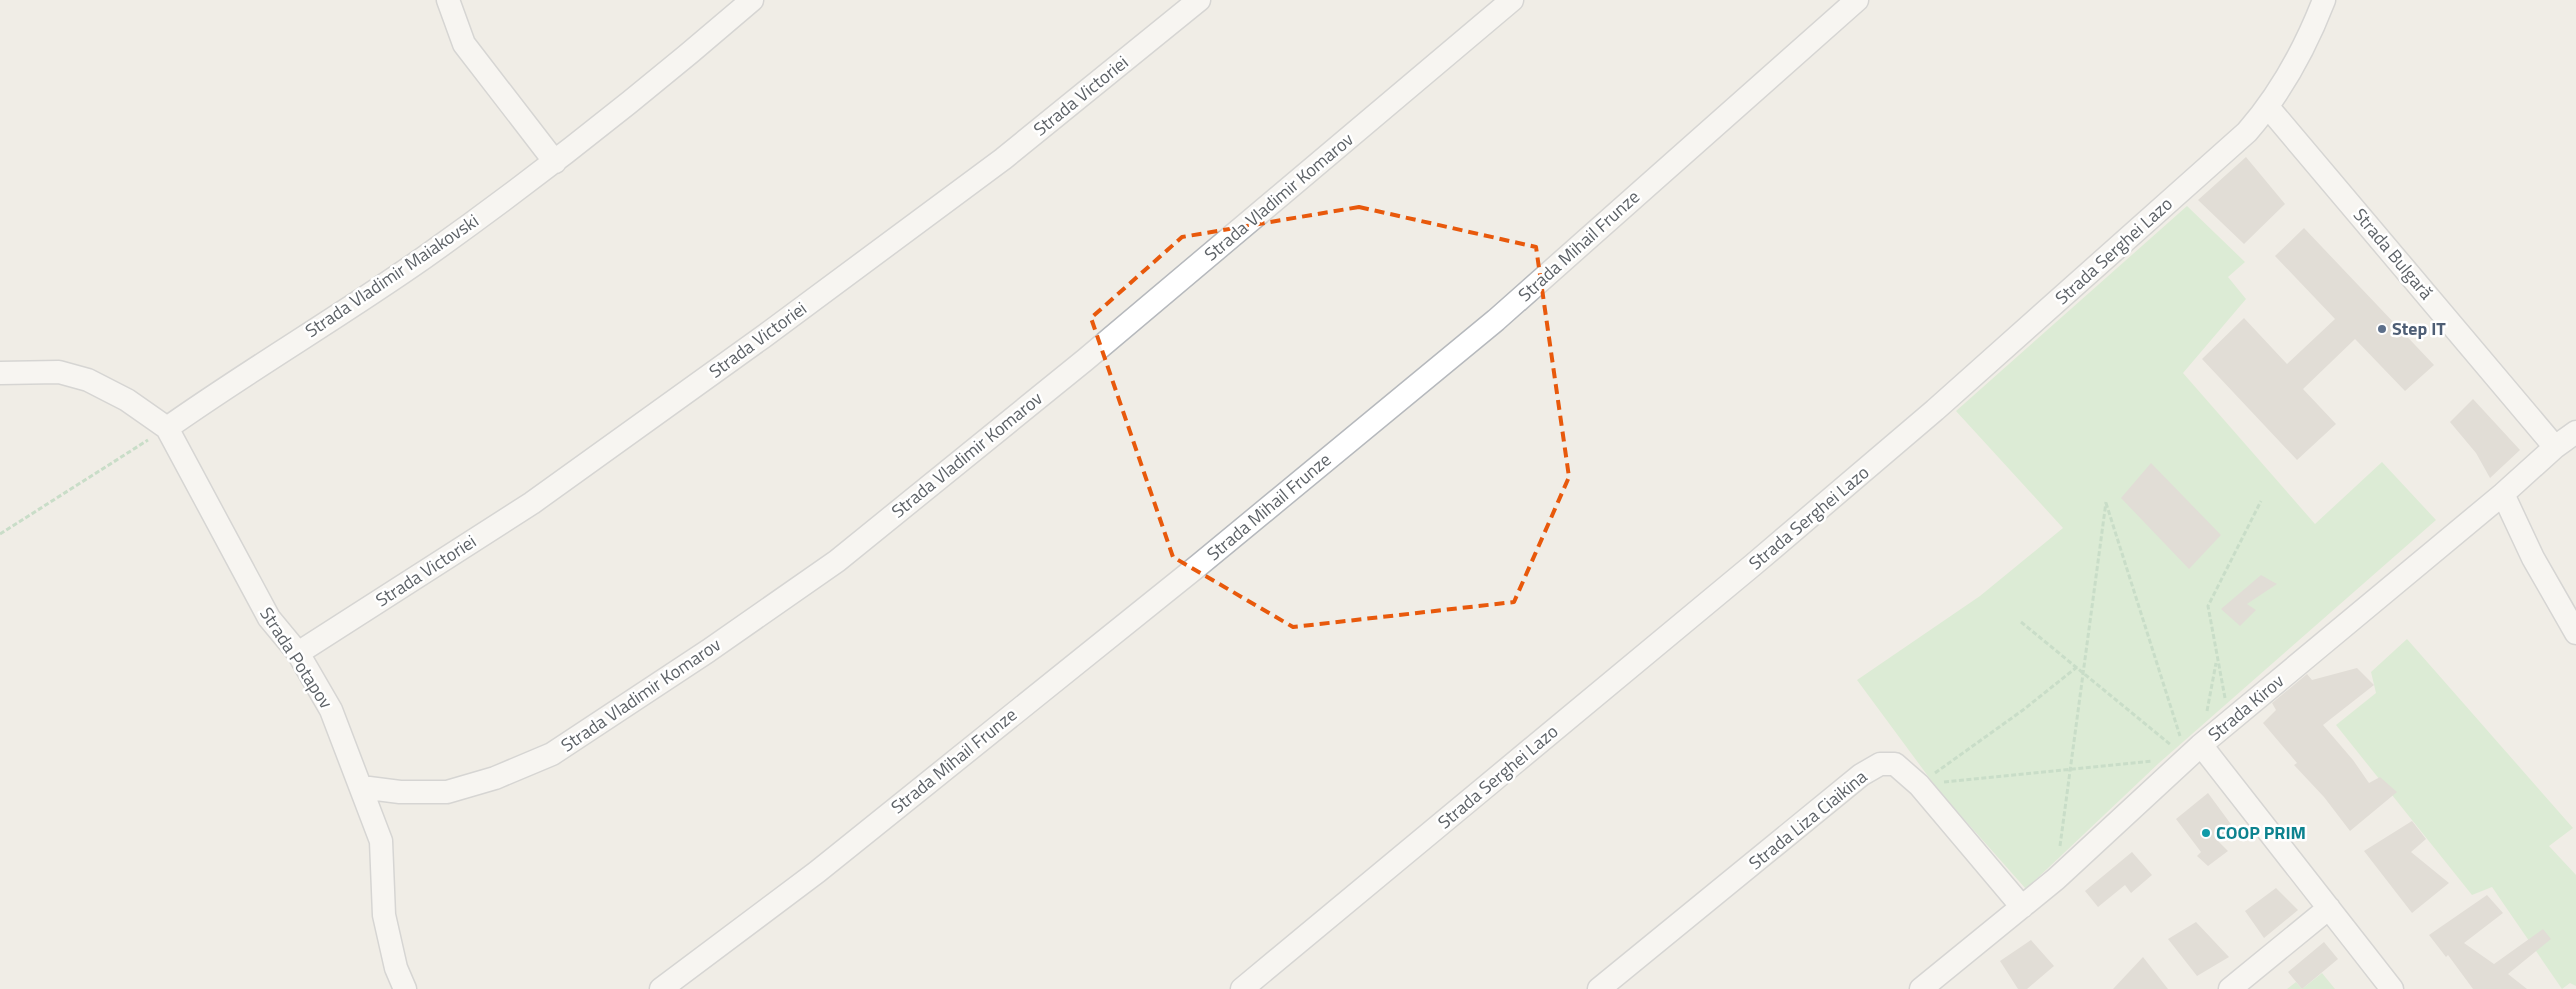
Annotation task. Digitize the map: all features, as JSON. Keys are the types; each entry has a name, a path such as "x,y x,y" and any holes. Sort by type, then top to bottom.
{"street":[{"path":"448,0 464,44 555,162"},
{"name":"Strada Vladimir Maiakovski","path":"167,428 228,385 424,258 555,162 671,70 752,0"},
{"name":"Strada Victoriei","path":"298,653 532,503 763,336 1003,159 1200,0"},
{"name":"Strada Vladimir Komarov","path":"361,787 400,792 447,792 495,778 552,754 708,651 837,561 1085,360 1512,0"},
{"name":"Strada Mihail Frunze","path":"661,989 825,866 1198,565 1489,326 1857,0"},
{"name":"Strada Serghei Lazo","path":"1242,989 1753,565 1920,423 2247,132 2268,107 2291,73 2324,0"},
{"name":"Strada Bulgară","path":"2268,107 2555,448"},
{"path":"0,373 59,372 88,380 127,400 167,428"},
{"name":"Strada Potapov","path":"167,428 269,618 298,653 331,710 381,841 384,915 396,968 405,989"},
{"name":"Strada Kirov","path":"1920,989 2056,879 2230,720 2576,432"},
{"path":"2503,494 2533,558 2576,633"},
{"path":"2194,751 2329,908 2392,989"},
{"name":"Strada Liza Ciaikina","path":"1599,989 1861,775 1880,764 1896,764 1918,785 2022,907"},
{"path":"2230,989 2329,908"}],"path":[{"path":"0,534 167,428"},
{"path":"2230,720 2216,660 2208,606 2261,501"},
{"path":"2056,879 2106,502 2194,751"},
{"path":"2021,622 2077,667 2194,751"},
{"path":"2194,751 2216,660"},
{"path":"1918,785 2023,710 2077,667"},
{"path":"1918,785 2070,769 2194,751"}],"highlighted area":[{"path":"1359,207 1536,247 1569,477 1514,602 1293,627 1173,557 1091,318 1182,237"}],"green space":[{"path":"2187,206 2245,262 2228,277 2246,299 2183,373 2315,524 2382,462 2436,520 2159,763 2026,889 1939,791 1857,680 1980,596 2063,528 1956,411"},
{"path":"2407,639 2573,828 2549,846 2576,875 2576,986 2570,983 2562,989 2492,887 2472,895 2336,725 2376,693 2371,672"},
{"path":"2322,973 2335,989 2302,989"},
{"path":"2296,982 2302,989 2287,989"}],"building":[{"path":"2246,157 2285,204 2244,244 2198,200"},
{"path":"2304,228 2434,365 2405,391 2355,339 2303,389 2336,424 2297,460 2202,359 2244,318 2287,364 2335,319 2275,256"},
{"path":"2473,399 2520,450 2490,478 2476,453 2450,422"},
{"path":"2151,463 2221,535 2189,569 2121,498"},
{"path":"2261,575 2277,584 2247,604 2256,610 2240,626 2221,609"},
{"path":"2357,668 2374,685 2323,725 2353,760 2369,783 2380,777 2397,792 2350,831 2324,797 2294,765 2297,763 2263,723 2276,710 2272,703 2307,674 2312,680"},
{"name":"COOP PRIM","path":"2208,793 2233,827 2217,840 2228,851 2208,866 2197,856 2201,852 2176,819"},
{"path":"2412,821 2426,839 2411,852 2449,883 2412,913 2364,851"},
{"path":"2132,852 2152,875 2131,893 2125,885 2098,907 2085,891"},
{"path":"2276,888 2298,910 2264,938 2245,911"},
{"path":"2487,895 2503,913 2464,943 2494,964 2543,929 2551,939 2508,974 2527,989 2473,989 2448,955 2446,957 2429,935"},
{"path":"2196,922 2229,957 2197,976 2168,939"},
{"path":"2031,940 2054,966 2027,989 2018,989 2000,961"},
{"path":"2324,942 2338,959 2302,989 2288,972"},
{"path":"2143,957 2168,989 2113,989"}],"place":[{"name":"Step IT","path":"2382,329"},
{"name":"COOP PRIM","path":"2206,833"}]}
